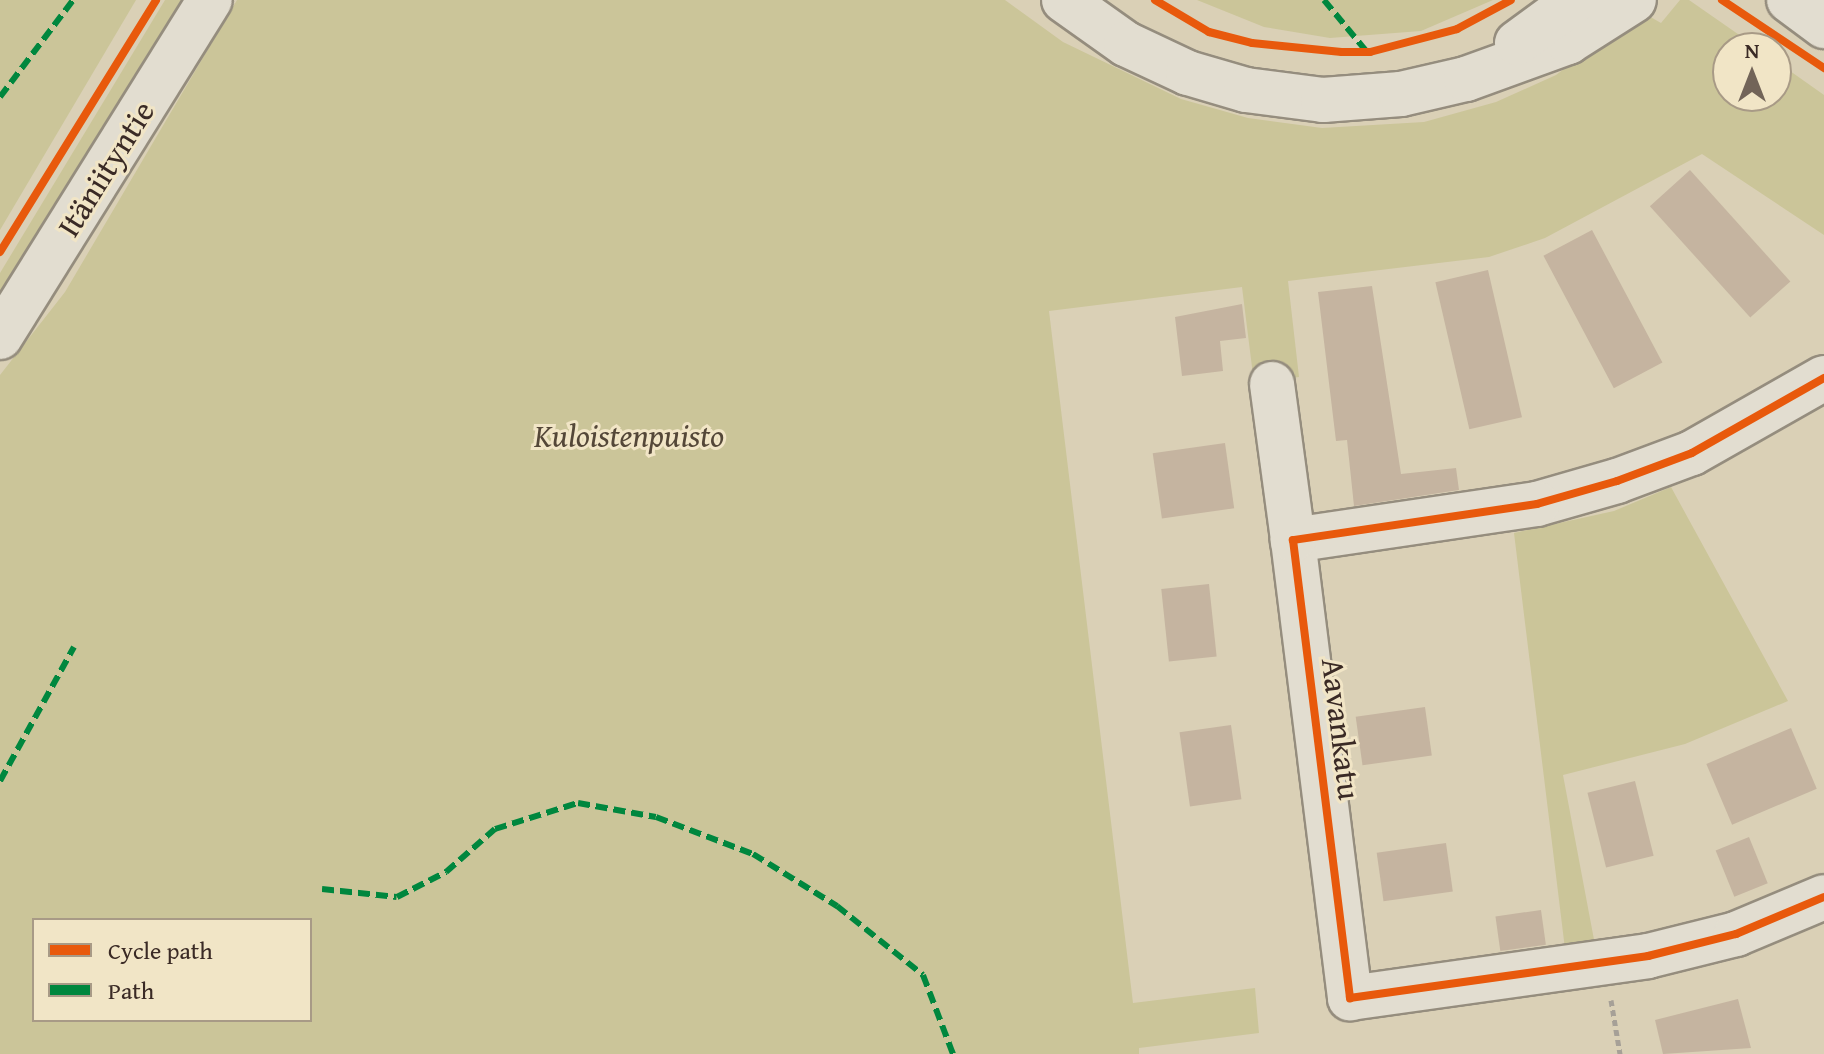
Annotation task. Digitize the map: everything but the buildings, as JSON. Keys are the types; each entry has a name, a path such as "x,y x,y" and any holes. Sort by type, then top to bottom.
{"street":[{"name":"Itäniityntie","path":"0,337 210,0"},
{"path":"1064,0 1155,59 1246,90 1365,98 1466,79 1568,42 1634,0"},
{"path":"1466,79 1576,0"},
{"path":"1789,0 1824,26"},
{"path":"1272,384 1293,540 1494,512 1617,481 1692,453 1824,378"},
{"name":"Aavankatu","path":"1293,540 1350,998 1604,963 1736,934 1824,897"}],"path":[{"path":"1604,963 1620,1054"}],"green space":[{"path":"0,0 136,0 0,230"},
{"path":"165,0 182,0 0,294 0,273"},
{"name":"Kuloistenpuisto","path":"237,0 1005,0 1063,42 1181,99 1248,118 1322,128 1424,122 1496,102 1556,75 1640,11 1661,23 1680,0 1689,0 1735,32 1712,32 1712,112 1792,112 1792,72 1824,95 1824,235 1702,154 1545,238 1489,257 1288,281 1299,377 1254,383 1242,287 1049,311 1133,1003 1255,988 1259,1033 1139,1048 1139,1054 0,1054 0,375 65,292"},
{"path":"1197,0 1493,0 1421,31 1330,38 1264,27"},
{"path":"1671,487 1788,701 1685,744 1563,775 1595,945 1565,949 1514,533 1614,511"}],"marked path":[{"path":"0,97 73,0"},
{"path":"1324,0 1367,52"},
{"path":"0,781 74,647"},
{"path":"322,889 397,897 446,872 495,829 578,803 656,817 753,854 837,906 923,975 953,1054"}],"cycle path":[{"path":"0,252 156,0"},
{"path":"1155,0 1209,32 1252,43 1342,52 1370,52 1457,29 1511,0"},
{"path":"1722,0 1824,68"},
{"path":"1824,378 1692,453 1617,481 1537,504 1293,540 1350,998 1648,956 1736,934 1824,897"}]}
